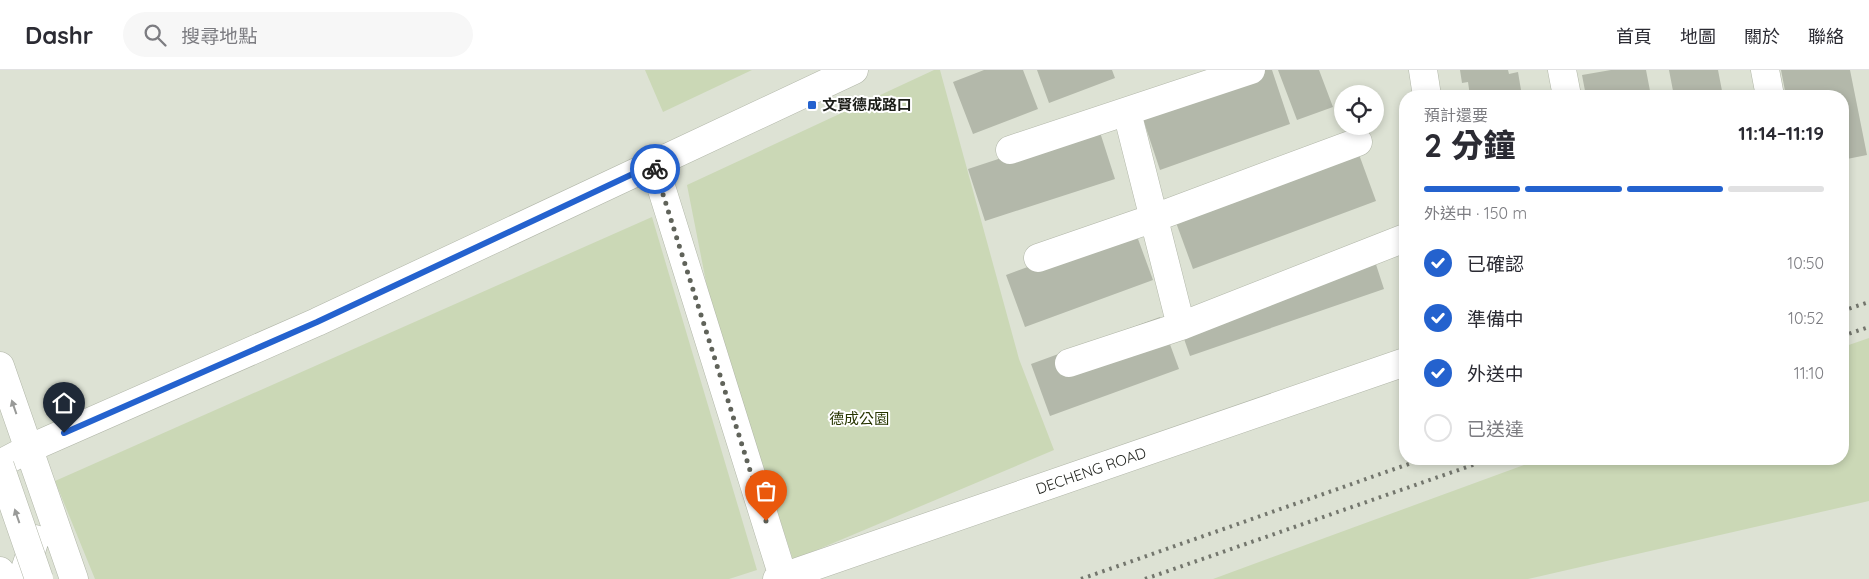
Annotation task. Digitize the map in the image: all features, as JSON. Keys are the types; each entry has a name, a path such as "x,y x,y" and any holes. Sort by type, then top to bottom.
{"street":[{"path":"39,579 0,465 28,449 317,322 854,70"},
{"path":"1010,150 1251,70"},
{"path":"1423,70 1426,90"},
{"path":"1562,70 1566,90"},
{"path":"1765,70 1769,90"},
{"path":"1127,112 1181,326"},
{"path":"1038,258 1154,218 1358,142"},
{"path":"654,164 780,578"},
{"path":"1070,363 1181,326 1399,240"},
{"name":"DECHENG ROAD","path":"780,578 1399,364"},
{"path":"0,366 74,579"},
{"path":"22,579 47,502"},
{"path":"0,571 3,579"}],"green space":[{"path":"645,70 752,70 663,112"},
{"name":"德成公園","path":"934,70 940,70 1019,359 1054,450 793,560 710,302 687,185"},
{"path":"652,217 757,570 729,579 95,579 55,481"},
{"path":"1869,338 1869,501 1528,579 1213,579 1524,465 1849,465 1849,345"}],"building":[{"path":"984,70 1023,70 1038,109 973,134 953,82"},
{"path":"1037,70 1112,70 1115,78 1049,103"},
{"path":"1255,70 1272,70 1290,124 1160,170 1140,110"},
{"path":"1278,70 1319,70 1333,107 1297,120"},
{"path":"1460,70 1508,70 1509,74 1518,72 1521,90 1469,90 1468,82 1462,83"},
{"path":"1611,70 1646,70 1650,90 1585,90 1582,75"},
{"path":"1669,70 1718,70 1722,90 1673,90"},
{"path":"1781,70 1850,70 1867,155 1849,159 1849,90 1785,90"},
{"path":"1098,126 1115,179 985,221 968,169"},
{"path":"1357,149 1376,201 1193,269 1174,217"},
{"path":"1134,228 1153,280 1025,327 1006,275"},
{"path":"1370,246 1384,289 1190,356 1175,313"},
{"path":"1160,317 1179,369 1050,416 1031,364"}],"railway":[{"path":"1849,309 1869,302"},
{"path":"1849,334 1869,327"},
{"path":"1081,579 1406,465"},
{"path":"1145,579 1473,465"}],"way so far":[{"path":"655,169 766,521"}],"place":[{"name":"文賢德成路口","path":"812,105"}],"route":[{"path":"64,433 317,322 654,164 655,169"}]}
